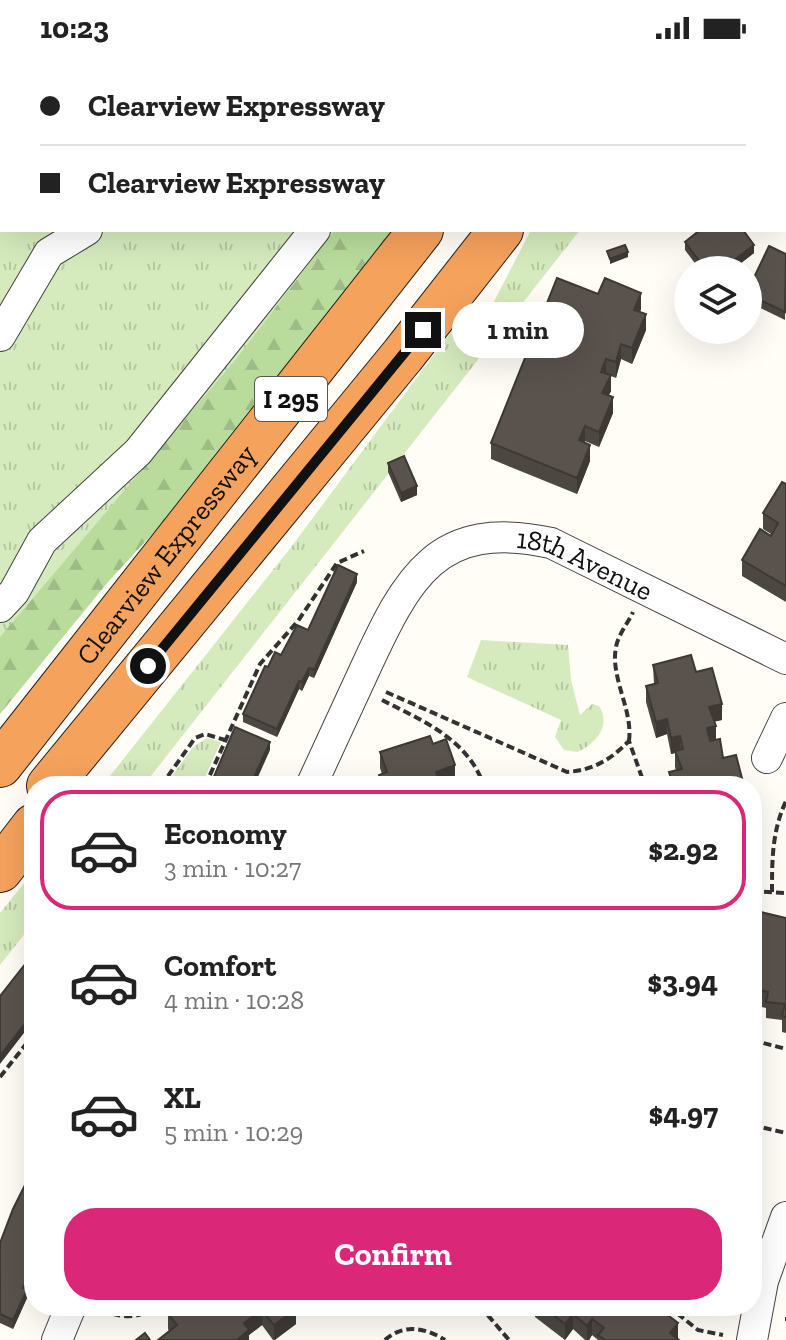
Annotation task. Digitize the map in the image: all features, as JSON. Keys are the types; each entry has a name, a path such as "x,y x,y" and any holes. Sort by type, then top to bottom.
{"highway":[{"name":"Clearview Expressway","path":"0,765 419,232"},
{"name":"Clearview Expressway","path":"57,776 403,355 499,232"},
{"path":"73,776 403,355"},
{"path":"0,746 159,566"},
{"path":"0,846 24,817"},
{"path":"0,870 24,839"}],"street":[{"path":"0,336 49,253 84,232"},
{"path":"0,607 14,592 42,541 138,452 313,232"},
{"name":"18th Avenue","path":"316,776 394,605 416,575 453,548 483,538 520,536 551,543 786,659"},
{"path":"767,758 786,718"},
{"path":"762,1283 786,1217"},
{"path":"57,1340 67,1316"},
{"path":"738,1338 748,1316"}],"path":[{"path":"209,776 260,664 298,621 337,563 364,551"},
{"path":"633,612 616,645 615,660 631,721 629,741 641,776"},
{"path":"386,692 567,772 588,770 613,757 629,741"},
{"path":"382,700 435,728 468,754 479,776"},
{"path":"168,776 195,738 205,734 225,740"},
{"path":"772,892 772,853 778,819 786,801"},
{"path":"762,892 786,893"},
{"path":"762,1043 786,1049"},
{"path":"0,1077 24,1047"},
{"path":"762,1127 786,1133"},
{"path":"489,1316 509,1340"},
{"path":"680,1316 698,1330 738,1338"},
{"path":"385,1340 410,1328 432,1332 445,1340"}],"green space":[{"path":"0,232 387,232 0,685"},
{"path":"333,232 391,232 331,313 181,503 108,582 0,714 0,637 236,359"},
{"path":"530,232 578,232 151,776 110,776 292,546 461,318 476,304 488,313"},
{"path":"481,640 568,645 571,680 580,715 592,704 599,706 604,720 600,734 590,745 577,752 564,750 555,737 561,720 467,677"},
{"path":"207,738 221,742 206,776 172,776 193,747"},
{"path":"24,883 24,935 0,965 0,913"}],"building":[{"path":"698,232 744,232 754,245 739,256 696,256 685,242"},
{"path":"625,245 628,252 610,259 607,251"},
{"path":"769,246 786,254 785,312 762,301 762,261"},
{"path":"557,278 598,294 605,278 641,293 634,310 646,314 632,348 621,344 616,362 606,359 601,372 611,375 602,393 613,397 599,432 585,426 579,440 590,445 577,478 491,443"},
{"path":"404,456 417,486 401,493 388,463"},
{"path":"782,482 786,484 786,586 742,560 760,529 771,536 778,523 763,513"},
{"path":"338,565 357,574 314,670 309,668 302,682 299,681 277,729 243,714 265,666 268,667 275,652 281,655 297,625 308,630"},
{"path":"691,655 696,672 712,668 722,704 709,707 716,726 707,728 710,741 720,739 723,758 736,755 741,776 670,776 669,772 682,769 675,751 683,749 680,736 671,738 667,719 656,722 646,686 658,683 653,665"},
{"path":"235,727 270,742 255,776 214,776"},
{"path":"430,736 433,744 446,739 455,765 436,772 437,776 379,776 387,772 380,752"},
{"path":"762,912 786,918 786,1017 782,1016 785,1004 766,1002 768,992 762,991"},
{"path":"24,966 24,1025 0,1056 0,996"},
{"path":"24,1187 24,1296 13,1320 0,1314 0,1243"},
{"path":"170,1316 254,1316 244,1323 249,1330 237,1340 158,1340 177,1325"},
{"path":"267,1316 286,1316 274,1325"},
{"path":"555,1316 571,1316 565,1324"},
{"path":"575,1316 669,1316 678,1323 670,1333 679,1340 605,1340 598,1335 604,1328 592,1319 587,1326"},
{"path":"145,1333 150,1340 136,1340"}],"route":[{"path":"148,666 423,330"}]}
